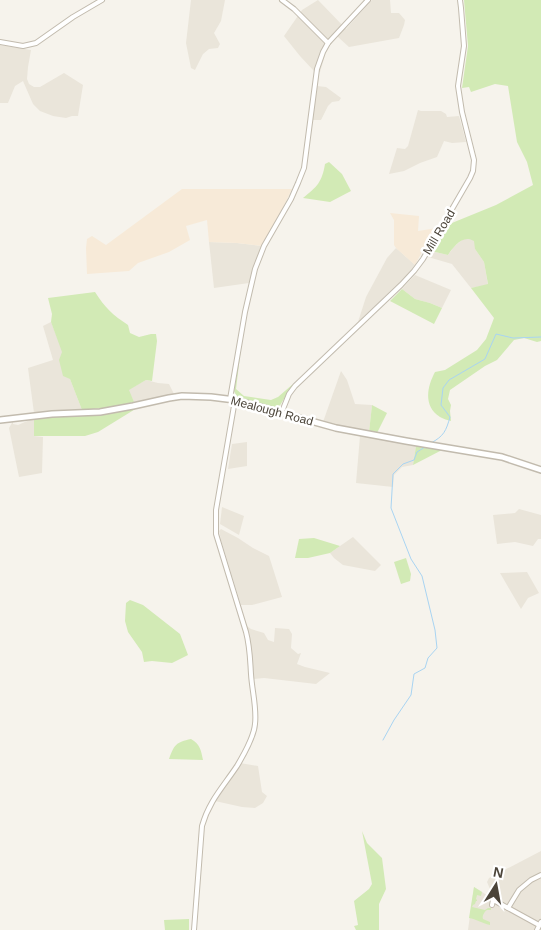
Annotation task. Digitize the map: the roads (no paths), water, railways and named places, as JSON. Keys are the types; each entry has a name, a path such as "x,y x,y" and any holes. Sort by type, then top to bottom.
{"street":[{"path":"0,42 24,46 36,44 73,17 102,0"},
{"path":"282,0 328,42"},
{"path":"194,930 202,826 205,815 211,802 244,753 256,725 250,647 215,528 245,312 255,269 264,246 291,200 304,168 317,69 323,52 328,42 368,0"},
{"name":"Mill Road","path":"281,414 289,394 295,386 414,271 470,178 474,160 462,112 458,86 464,46 460,0"},
{"name":"Mealough Road","path":"0,420 52,414 100,412 182,396 212,397 232,400 336,428 502,457 541,470"},
{"path":"508,908 519,890 541,874"},
{"path":"492,905 493,900 539,926"}],"waterway":[{"path":"431,443 444,433 450,417 441,405 443,388 449,380 485,359 496,334 513,338 541,337"},
{"path":"383,740 411,695 414,674 425,668 428,658 437,648 435,630 422,576 411,559 391,508 393,474 403,464 414,460 417,452 425,447"}]}
